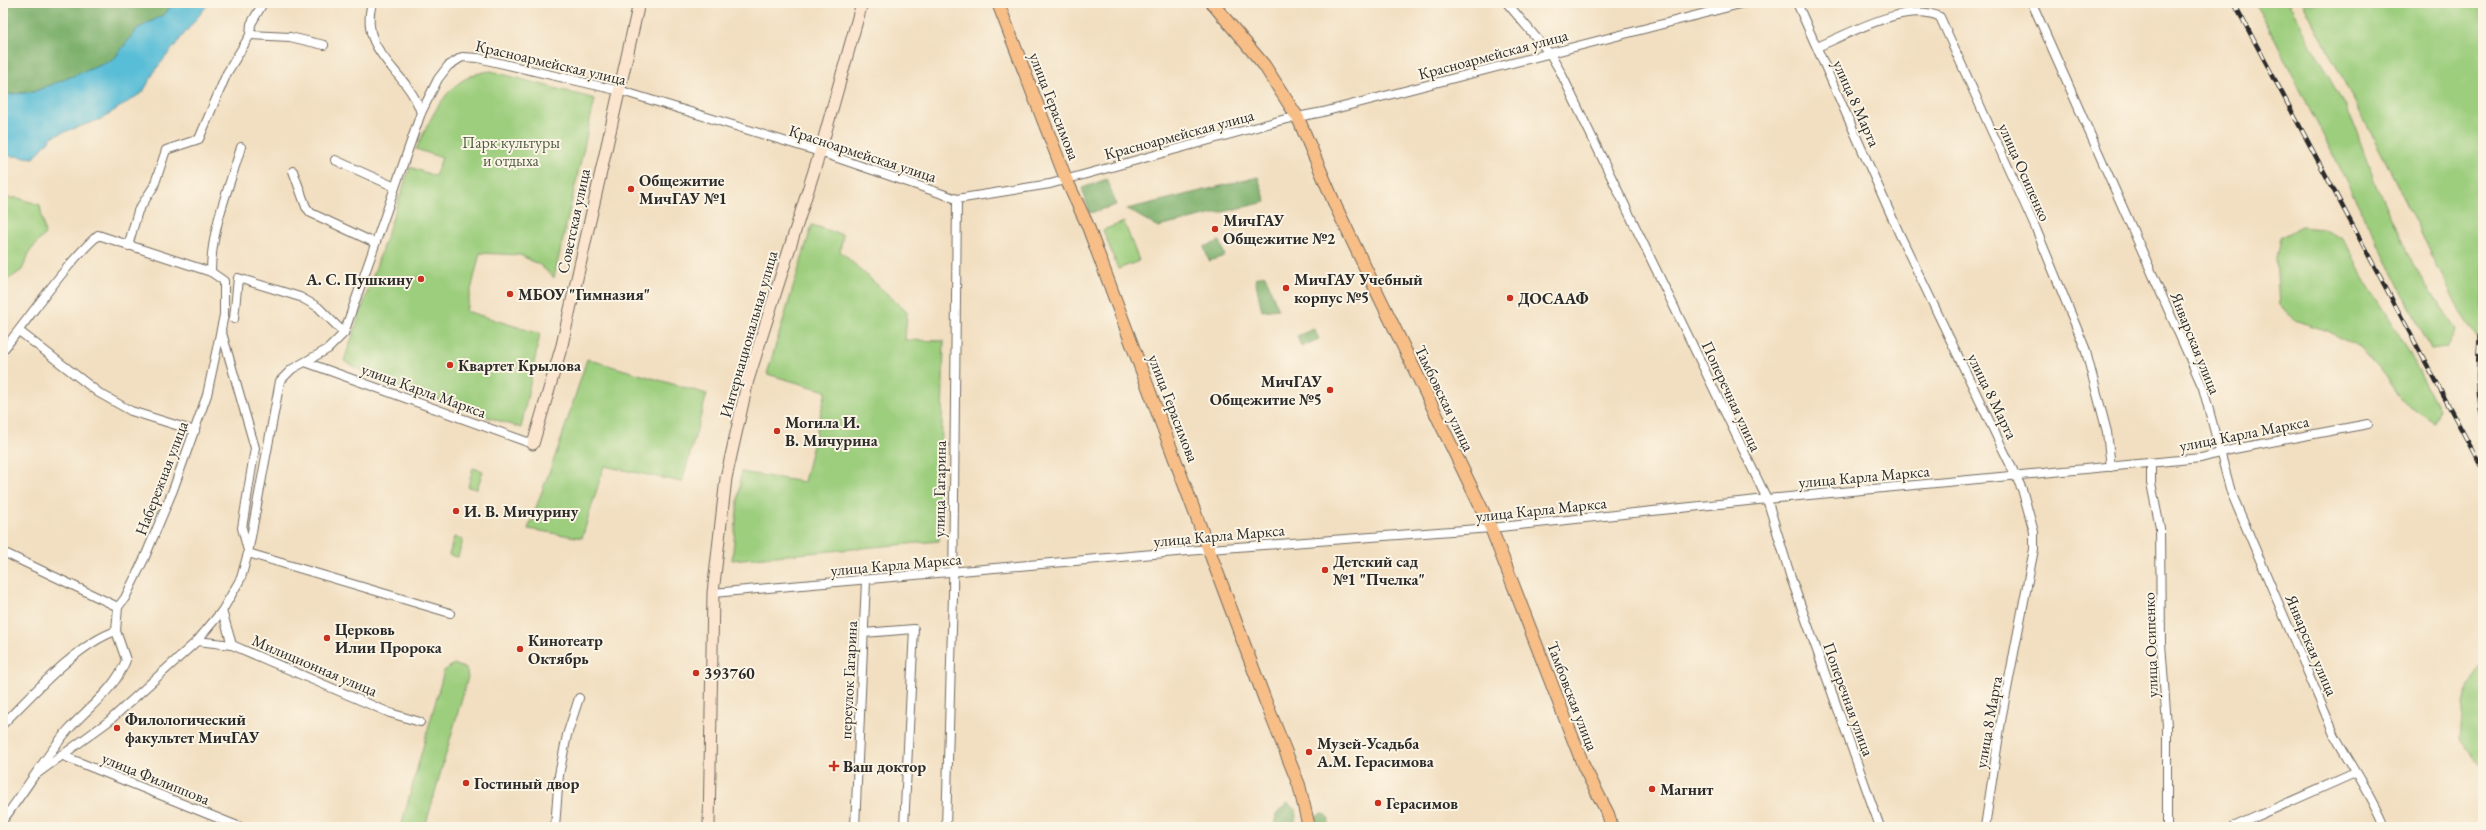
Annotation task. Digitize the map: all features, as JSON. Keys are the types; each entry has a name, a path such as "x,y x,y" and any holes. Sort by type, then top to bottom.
{"main road":[{"name":"Советская улица","path":"533,444 562,345 639,3"},
{"name":"Интернациональная улица","path":"709,827 713,593 726,478 748,380 820,152 862,3"},
{"name":"улица Герасимова","path":"998,3 1066,179 1087,224 1210,549 1264,700 1299,785 1309,827"},
{"name":"Тамбовская улица","path":"1212,3 1264,65 1298,118 1336,207 1491,528 1584,767 1608,814 1612,827"}],"street":[{"path":"128,246 138,211 154,186 166,150 199,139 227,73 250,35 251,24 263,3"},
{"path":"372,3 369,27 374,45 416,97 421,113"},
{"name":"Поперечная улица","path":"1507,3 1550,54 1767,499 1791,578 1880,827"},
{"name":"Красноармейская улица","path":"421,113 438,79 448,66 462,57 496,61 618,91 820,152 957,199 1050,184 1282,120 1298,118 1744,3"},
{"name":"улица 8 Марта","path":"1797,3 1899,233 2022,489 2034,532 2034,549 2002,715 1985,827"},
{"name":"Январская улица","path":"2032,3 2203,388 2234,499 2335,736 2355,773 2375,802 2385,827"},
{"name":"улица Осипенко","path":"1817,47 1907,12 1933,13 1940,17 2036,229 2085,348 2107,432 2111,467"},
{"path":"250,35 290,37 324,45"},
{"name":"Набережная улица","path":"38,773 109,721 197,641 222,611 241,578 248,553 280,382 292,369 328,349 344,333 421,113"},
{"path":"211,272 211,248 220,210 241,147"},
{"path":"335,160 395,187"},
{"path":"292,171 306,206 311,213 375,243"},
{"name":"улица Гагарина","path":"946,827 952,573 957,199"},
{"name":"Набережная улица","path":"3,820 69,729 107,692 121,674 126,660 116,631 118,607 125,598 145,557 207,395 224,315 224,281 211,272 98,235 82,249 46,292 19,331"},
{"path":"234,319 238,278 300,297 318,307 344,333"},
{"name":"Набережная улица","path":"221,330 255,448 242,528 248,553"},
{"path":"3,350 19,331 99,393 130,411 194,431"},
{"name":"улица Карла Маркса","path":"305,362 533,444"},
{"name":"улица Карла Маркса","path":"713,593 866,581 1210,549 1491,528 1767,499 2201,458 2368,424"},
{"name":"улица Осипенко","path":"2151,463 2151,483 2160,528 2161,643 2167,733 2167,827"},
{"path":"3,552 118,607"},
{"path":"248,553 450,613"},
{"name":"переулок Гагарина","path":"855,827 866,581"},
{"path":"222,611 232,645"},
{"path":"864,633 914,629 904,827"},
{"path":"3,724 78,654 102,636 116,631"},
{"name":"Милиционная улица","path":"197,641 232,645 390,713 420,722"},
{"path":"555,827 559,775 567,735 579,698"},
{"name":"улица Филиппова","path":"61,755 240,827"},
{"path":"2233,827 2355,773"}],"green space":[{"path":"3,3 173,3 165,14 137,29 113,60 33,92 3,95"},
{"path":"2254,3 2289,3 2353,122 2378,191 2413,264 2456,329 2447,347 2431,349 2267,24"},
{"path":"2303,3 2483,3 2483,347 2460,312 2385,160"},
{"name":"Парк культуры и отдыха","path":"491,71 595,99 554,278 540,265 520,255 480,253 466,311 540,334 521,428 379,381 344,361 410,167 435,176 442,158 416,149 429,123 443,99 452,88 463,80 476,74"},
{"path":"1258,177 1266,202 1158,227 1127,209"},
{"path":"1107,179 1116,205 1090,213 1082,188"},
{"path":"3,198 18,198 40,205 45,234 30,251 22,270 3,283"},
{"path":"1124,222 1139,261 1118,269 1103,230"},
{"path":"812,225 843,235 840,251 907,312 905,340 944,341 939,541 732,560 741,472 804,482 826,391 767,374"},
{"path":"2301,227 2323,229 2341,238 2352,253 2362,276 2404,343 2439,409 2435,422 2401,400 2384,375 2359,348 2328,331 2294,320 2279,304 2276,259 2280,238"},
{"path":"1220,241 1225,256 1209,261 1204,247"},
{"path":"1265,275 1278,309 1262,311 1255,278"},
{"path":"1314,329 1319,339 1301,347 1297,336"},
{"path":"587,359 707,394 682,482 604,466 582,538 528,529 560,443"},
{"path":"473,468 483,471 477,489 468,487"},
{"path":"454,537 463,540 458,557 449,555"},
{"path":"2483,663 2483,768 2460,740 2465,698 2472,679"},
{"path":"454,664 466,669 468,677 425,827 401,827 444,671"},
{"path":"1287,803 1296,810 1297,817 1294,823 1287,825 1287,827 1275,827 1276,815"},
{"path":"1319,814 1325,814 1329,818 1329,824 1325,828 1319,828 1315,824 1315,818"}],"water":[{"path":"173,3 209,3 156,69 143,92 101,119 53,136 34,158 3,155 3,95 33,92 113,60 137,29 165,14"}],"railway":[{"path":"2234,3 2483,470"},
{"path":"2483,308 2478,364 2480,407 2483,421"}],"place":[{"name":"Общежитие МичГАУ №1","path":"631,189"},
{"name":"МичГАУ Общежитие №2","path":"1215,229"},
{"name":"А. С. Пушкину","path":"421,279"},
{"name":"МичГАУ Учебный корпус №5","path":"1286,288"},
{"name":"МБОУ \"Гимназия\"","path":"510,294"},
{"name":"ДОСААФ","path":"1510,298"},
{"name":"Квартет Крылова","path":"450,365"},
{"name":"МичГАУ Общежитие №5","path":"1330,390"},
{"name":"Могила И. В. Мичурина","path":"777,431"},
{"name":"И. В. Мичурину","path":"456,511"},
{"name":"Детский сад №1 \"Пчелка\"","path":"1325,570"},
{"name":"Церковь Илии Пророка","path":"327,638"},
{"name":"Кинотеатр Октябрь","path":"520,649"},
{"name":"393760","path":"696,673"},
{"name":"Филологический факультет МичГАУ","path":"117,728"},
{"name":"Музей-Усадьба А.М. Герасимова","path":"1309,752"},
{"name":"Ваш доктор","path":"834,766"},
{"name":"Гостиный двор","path":"466,783"},
{"name":"Магнит","path":"1652,789"},
{"name":"Герасимов","path":"1378,803"}]}
